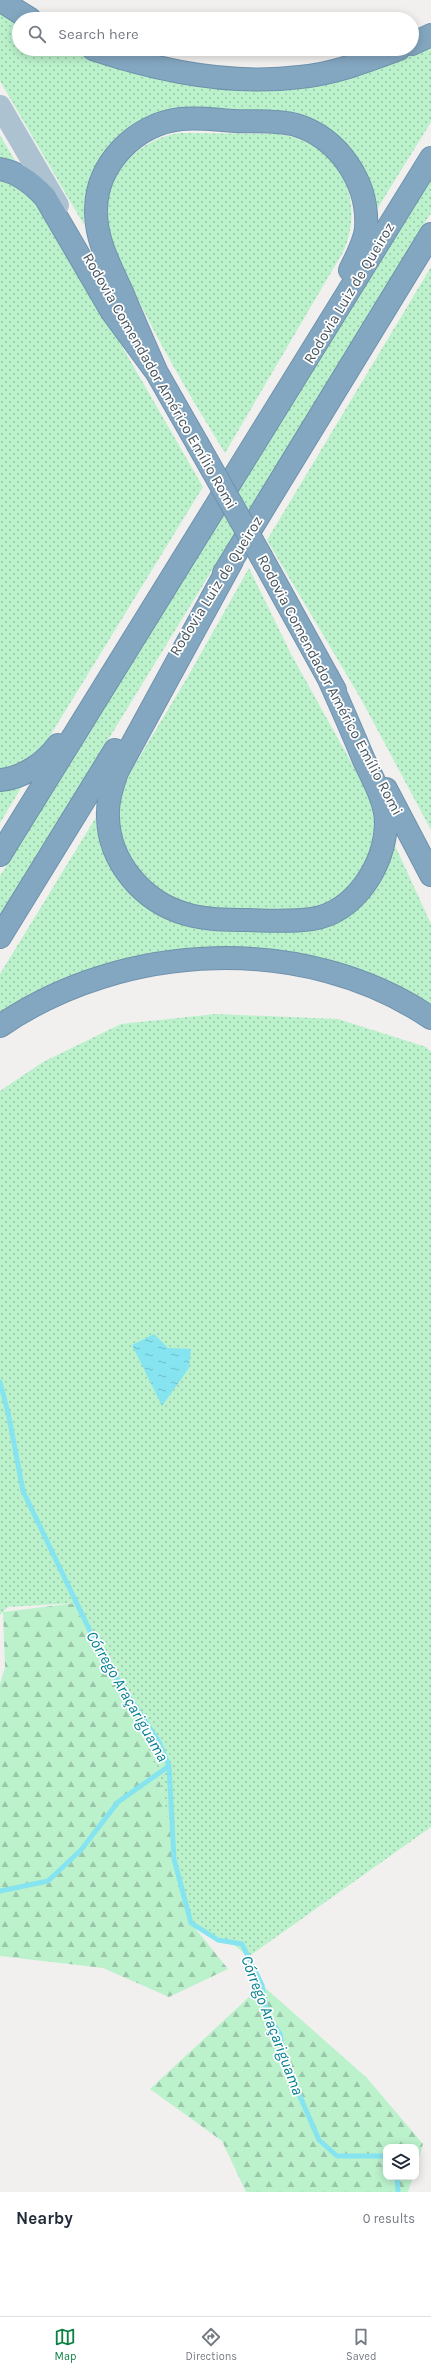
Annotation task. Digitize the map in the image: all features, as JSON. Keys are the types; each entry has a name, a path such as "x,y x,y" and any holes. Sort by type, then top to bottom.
{"highway":[{"path":"0,0 19,12"},
{"path":"419,41 431,35"},
{"path":"114,56 138,64 196,75 252,80 301,77 358,64 380,56"},
{"path":"157,373 101,241 96,209 102,182 115,156 124,146 142,132 181,119 295,125 316,134 334,146 347,163 358,182 366,204 366,229 355,260 314,350"},
{"name":"Rodovia Luiz de Queiroz","path":"0,855 314,350 431,158"},
{"path":"0,169 18,175 34,186 45,197 112,312 157,373"},
{"name":"Rodovia Luiz de Queiroz","path":"0,937 232,561 431,234"},
{"name":"Rodovia Comendador Américo Emílio Romi","path":"157,373 328,677 430,874"},
{"path":"232,561 117,772 110,794 108,817 112,839 119,860 130,877 146,894 165,906 185,914 210,920 287,921 314,919 338,908 360,892 377,867 384,843 386,821 380,795 328,677"},
{"path":"0,780 28,772 52,754 113,672"},
{"path":"0,1026 56,994 104,976 172,961 230,958 287,964 336,975 381,992 431,1018"}],"main road":[{"name":"Rodovia Comendador Américo Emílio Romi","path":"0,106 157,373"}],"green space":[{"path":"0,11 12,18 12,56 90,56 102,61 218,85 369,56 419,56 419,46 431,44 431,122 374,214 335,138 193,110 102,158 88,186 84,204 84,225 0,81"},
{"path":"180,133 280,134 291,136 316,147 331,160 340,171 350,197 351,225 343,252 225,453 186,389 150,323 113,245 107,225 106,208 109,192 115,177 124,164 149,143"},
{"path":"0,135 18,166 0,160"},
{"path":"431,173 431,213 0,916 0,876"},
{"path":"0,178 19,184 41,206 203,487 40,752 23,763 0,769"},
{"path":"431,267 431,830 361,699 267,540"},
{"path":"249,568 291,654 376,807 379,832 360,881 320,910 215,916 164,897 139,872 128,855 120,834 118,816 120,797 128,776 187,678"},
{"path":"17,787 21,788 0,823 0,791"},
{"path":"101,809 139,901 157,914 177,922 197,927 313,928 392,839 431,924 431,1010 417,1002 201,954 0,1020 0,974"},
{"path":"216,1014 338,1019 426,1047 431,1052 431,1827 248,1957 231,1942 207,1933 191,1923 158,1774 76,1603 8,1607 0,1615 0,1091 43,1062 121,1024"},
{"path":"76,1603 127,1694 158,1774 191,1923 228,1969 169,1997 103,1968 0,1956 0,1684 5,1667 3,1612"},
{"path":"262,1985 367,2078 423,2144 419,2157 419,2144 383,2144 383,2180 412,2180 408,2192 246,2192 222,2141 150,2089"}],"water":[{"path":"154,1334 168,1348 191,1349 189,1368 162,1406 132,1345"}],"waterway":[{"name":"Córrego Araçariguama","path":"0,1382 9,1417 23,1491 102,1656 159,1742 169,1766 174,1859 191,1923 218,1940 242,1944 262,1985 267,2014 280,2034 285,2062 319,2140 337,2156 383,2156"},
{"path":"0,1891 48,1881 81,1850 118,1802 169,1766"},
{"name":"Córrego Araçariguama","path":"397,2180 398,2192"}]}
